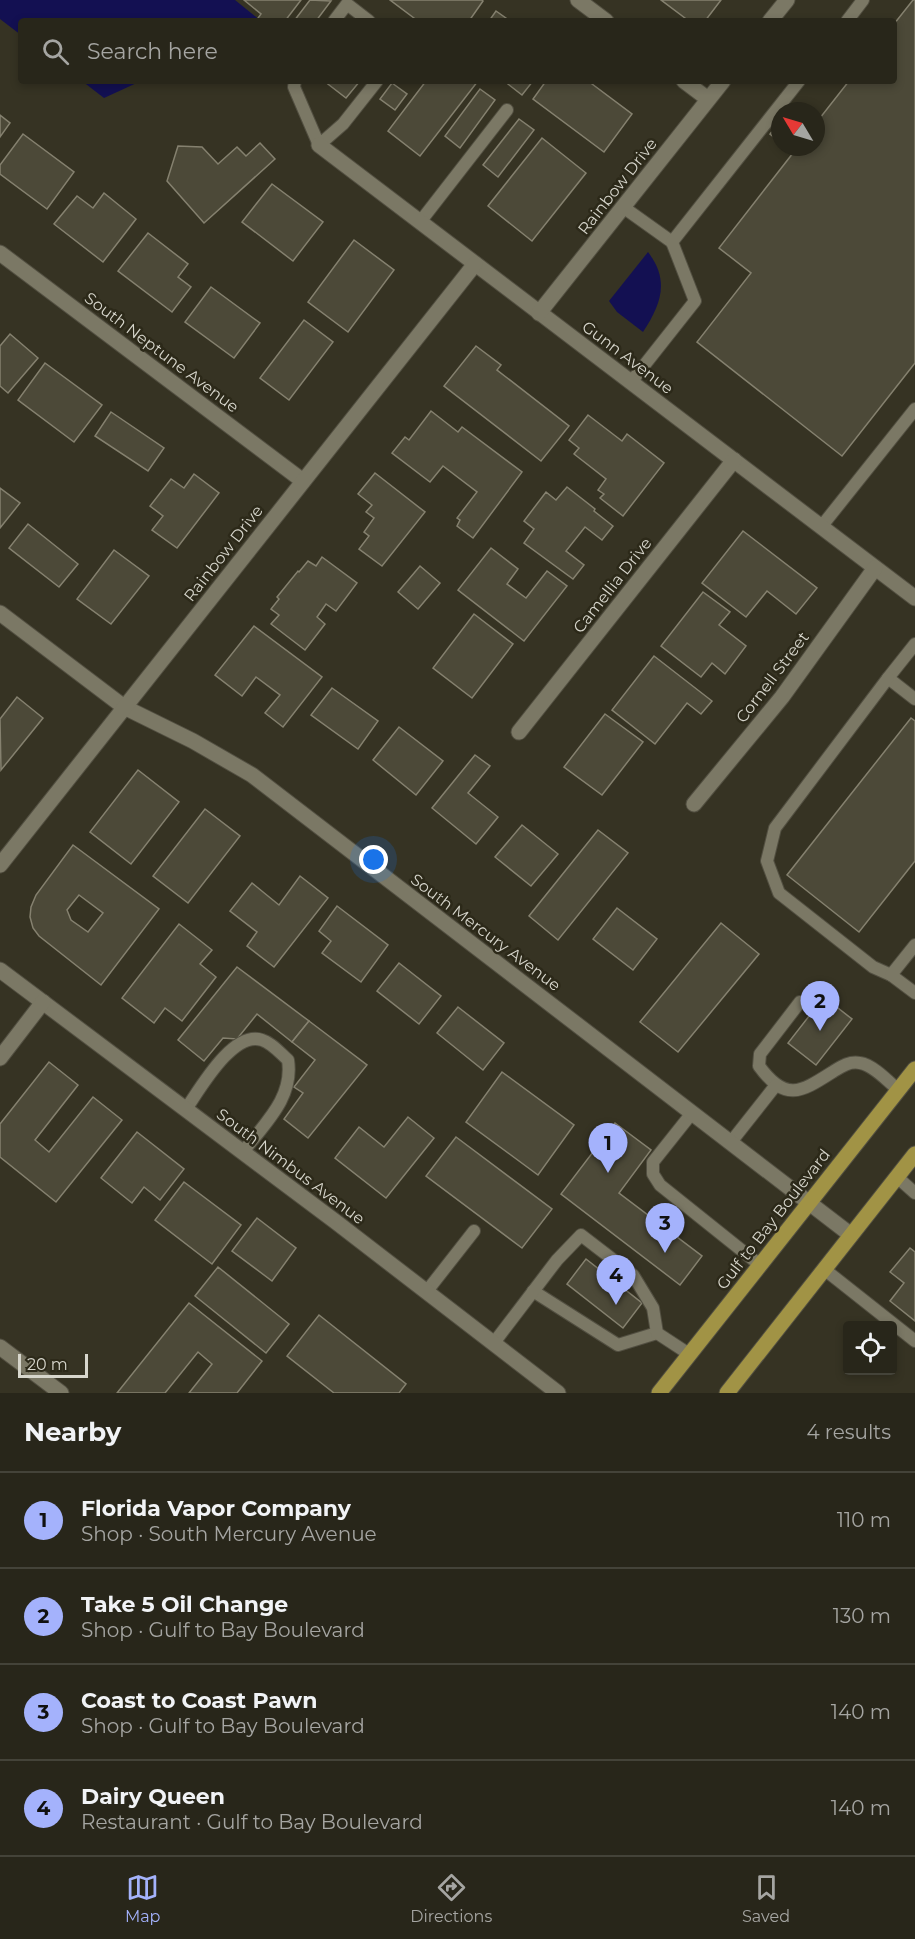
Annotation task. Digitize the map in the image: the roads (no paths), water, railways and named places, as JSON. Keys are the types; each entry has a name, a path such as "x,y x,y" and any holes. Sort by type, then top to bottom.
{"main road":[{"name":"Gulf to Bay Boulevard","path":"659,1393 915,1069"},
{"path":"727,1393 915,1154"}],"street":[{"path":"579,0 602,18"},
{"path":"772,18 787,0"},
{"path":"688,84 708,99"},
{"name":"Rainbow Drive","path":"539,313 720,84"},
{"name":"Gunn Avenue","path":"319,145 915,598"},
{"name":"South Neptune Avenue","path":"0,253 303,481"},
{"name":"Rainbow Drive","path":"0,865 475,264"},
{"name":"Camellia Drive","path":"519,732 734,460"},
{"name":"Cornell Street","path":"694,804 782,697 875,568"},
{"name":"South Mercury Avenue","path":"0,613 124,707 193,741 252,775 851,1234"},
{"name":"South Nimbus Avenue","path":"0,970 427,1291 558,1393"},
{"path":"0,1058 43,1002"},
{"path":"0,1347 61,1393"}],"lane":[{"path":"849,18 863,0"},
{"path":"336,18 347,4 365,18"},
{"path":"294,84 319,145 343,124 374,84"},
{"path":"672,243 797,84"},
{"path":"420,222 507,110"},
{"path":"623,207 672,243 695,302 631,382"},
{"path":"821,527 915,409"},
{"path":"915,644 775,828 767,861 779,893 873,967 891,975 915,993"},
{"path":"888,678 915,699"},
{"path":"891,975 915,945"},
{"path":"800,1002 760,1054 759,1066 776,1085 792,1092 797,1091 848,1063 858,1062 865,1064 898,1090"},
{"path":"186,1109 227,1053 250,1039 267,1042 288,1060 289,1085 284,1098 243,1152"},
{"path":"731,1142 776,1085"},
{"path":"692,1113 653,1162 653,1174 660,1185 760,1264"},
{"path":"897,1177 915,1193"},
{"path":"427,1291 474,1231"},
{"path":"493,1344 557,1260 581,1235 633,1275 654,1308 657,1333 689,1354"},
{"path":"824,1269 915,1341"},
{"path":"533,1291 618,1345 657,1333"}],"place":[{"name":"Take 5 Oil Change","path":"820,1031"},
{"name":"Florida Vapor Company","path":"608,1173"},
{"name":"Coast to Coast Pawn","path":"665,1253"},
{"name":"Dairy Queen","path":"616,1305"}]}
